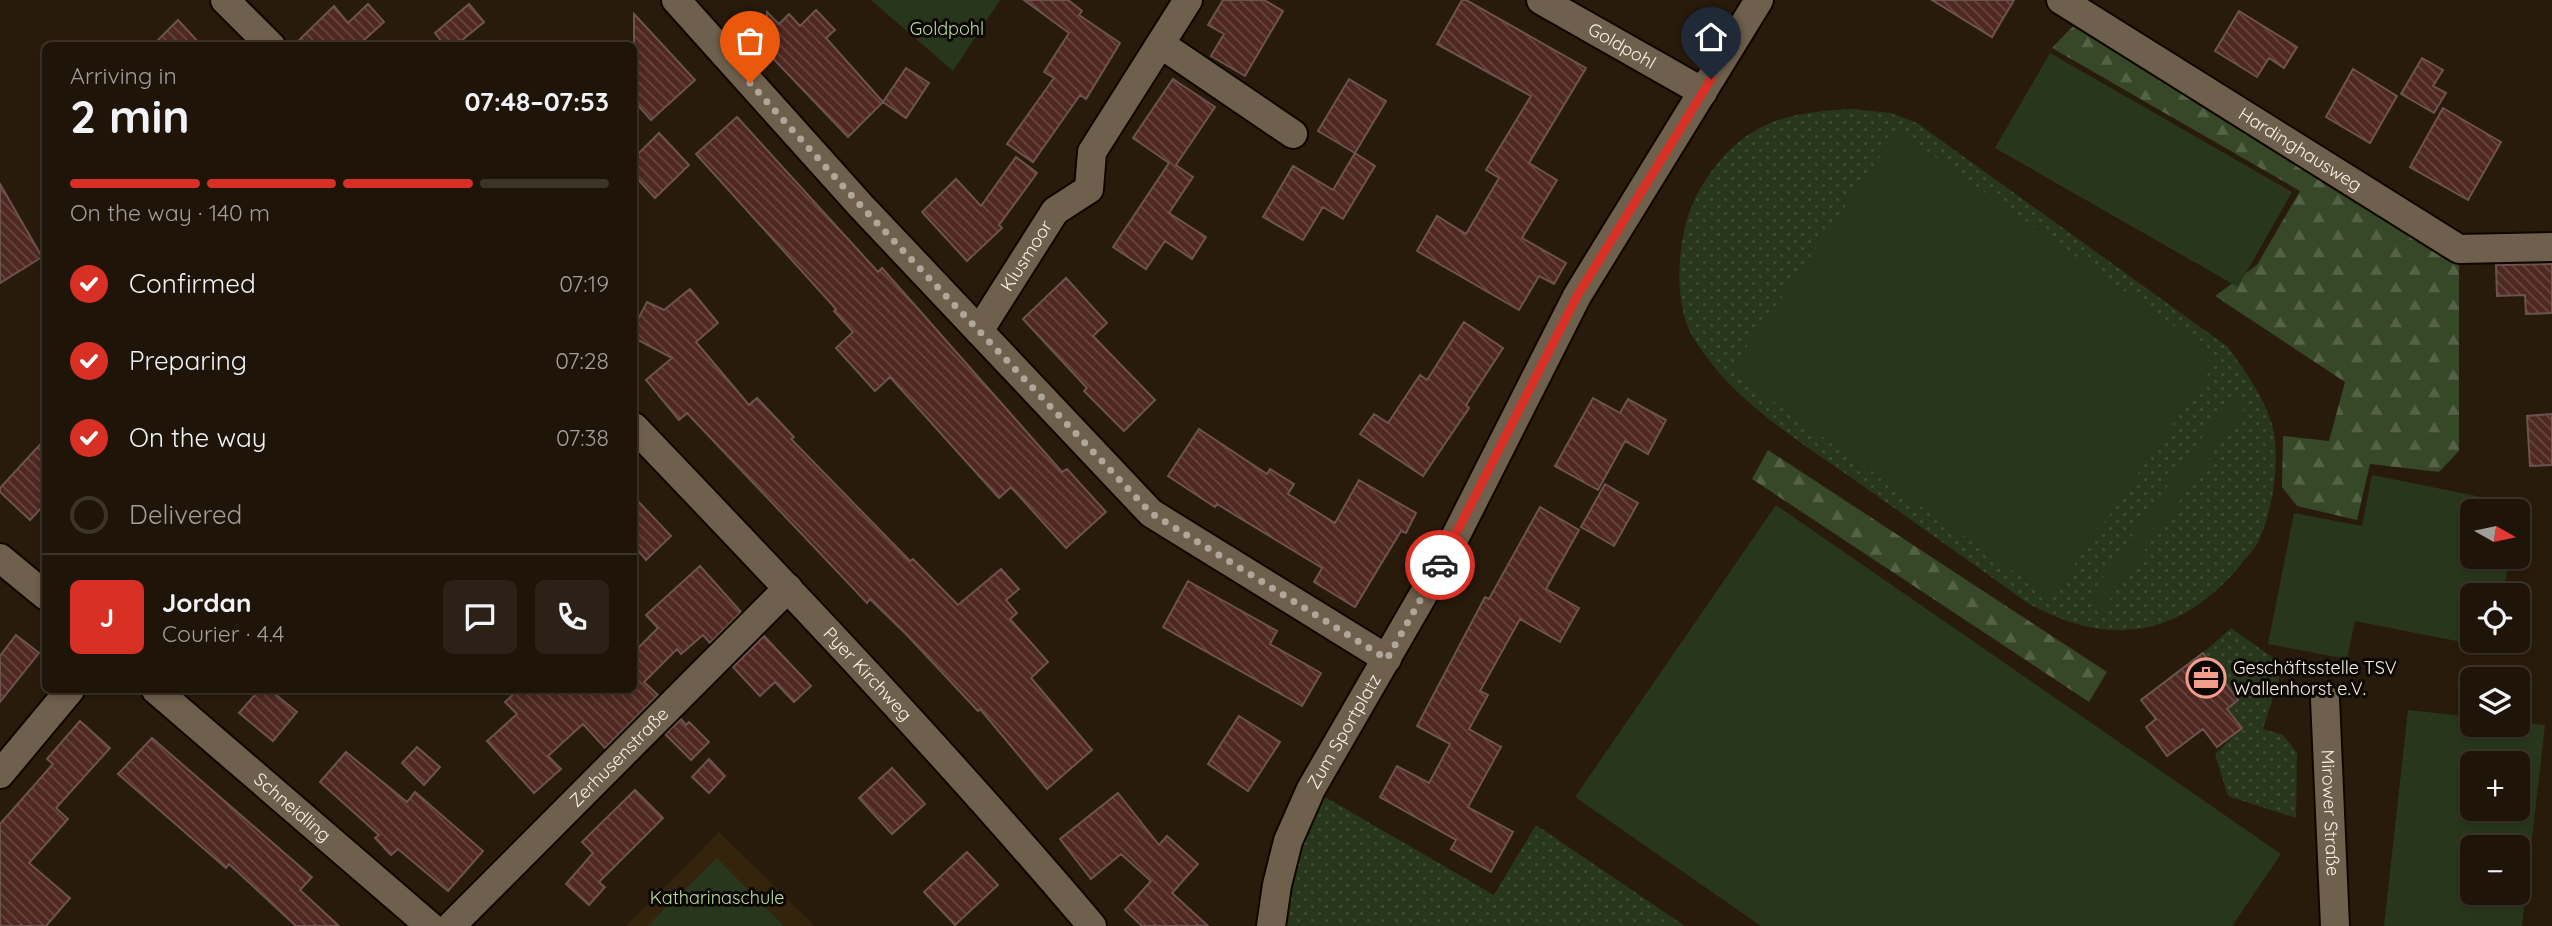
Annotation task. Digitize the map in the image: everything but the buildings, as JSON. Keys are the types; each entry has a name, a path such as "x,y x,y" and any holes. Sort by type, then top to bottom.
{"street":[{"path":"225,0 267,42"},
{"path":"676,0 861,206 1151,513 1387,659"},
{"name":"Klusmoor","path":"979,331 1055,211 1089,189 1092,152 1188,0"},
{"name":"Goldpohl","path":"1541,0 1703,92"},
{"name":"Zum Sportplatz","path":"1271,926 1277,885 1288,841 1311,789 1445,557 1577,296 1759,0"},
{"name":"Hardinghausweg","path":"2061,0 2459,249 2552,247"},
{"path":"1162,45 1293,134"},
{"name":"Pyer Kirchweg","path":"637,430 788,588 1043,868 1092,926"},
{"path":"0,558 42,593"},
{"name":"Zerhusenstraße","path":"451,926 788,588"},
{"path":"0,774 68,693"},
{"name":"Schneidling","path":"159,693 430,926"},
{"name":"Mirower Straße","path":"2325,699 2335,926"}],"shaded area":[{"name":"Katharinaschule","path":"719,832 815,926 626,926"}],"green space":[{"name":"Goldpohl","path":"871,0 1000,0 953,71"},
{"path":"2087,16 2459,249 2459,451 2439,472 2370,464 2357,520 2297,506 2282,487 2283,436 2329,441 2345,382 2215,296 2257,265 2300,191 2052,48"},
{"path":"2050,53 2292,192 2238,287 1995,148"},
{"path":"1852,109 1891,113 1917,123 2228,347 2252,382 2271,421 2276,451 2274,485 2267,518 2256,546 2231,576 2191,609 2160,624 2113,630 2064,620 2029,604 1768,418 1728,382 1694,339 1682,305 1682,244 1692,206 1713,169 1745,137 1762,127 1803,114"},
{"path":"1898,131 2219,358 2051,598 1730,371"},
{"path":"2232,395 2247,405 2104,608 2089,597"},
{"path":"1768,450 2107,672 2089,702 1752,479"},
{"path":"2372,475 2491,499 2460,499 2460,569 2508,569 2505,583 2460,583 2460,642 2355,621 2347,659 2268,644 2294,513 2362,526"},
{"path":"1776,505 2281,854 2232,926 1761,926 1575,797"},
{"path":"2231,628 2283,665 2263,729 2283,735 2297,753 2296,818 2228,796 2215,754 2242,728 2227,709 2238,700 2203,653"},
{"path":"2408,710 2460,716 2460,737 2530,737 2530,723 2545,725 2530,856 2530,835 2460,835 2460,905 2524,905 2522,926 2384,926"},
{"path":"1311,789 1494,895 1536,825 1685,926 1271,926"},
{"name":"Katharinaschule","path":"717,858 784,926 647,926"}],"way so far":[{"path":"750,83 861,206 1151,513 1387,659 1440,565"}],"place":[{"name":"Geschäftsstelle TSV Wallenhorst e.V.","path":"2206,678"}],"route":[{"path":"1440,565 1577,296 1711,79"}]}
